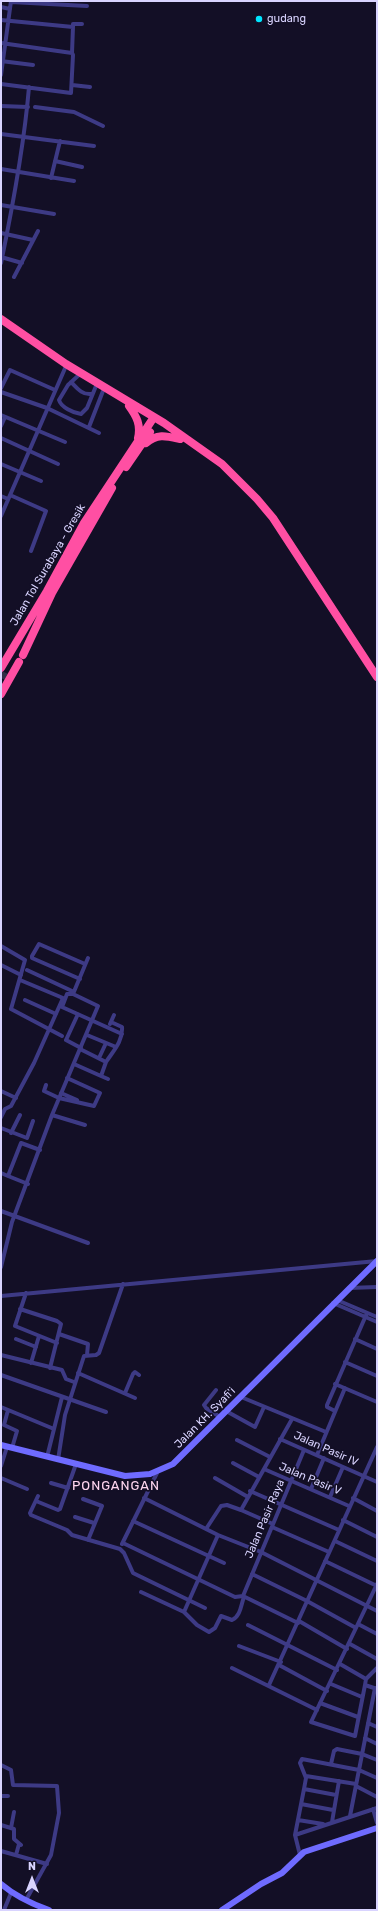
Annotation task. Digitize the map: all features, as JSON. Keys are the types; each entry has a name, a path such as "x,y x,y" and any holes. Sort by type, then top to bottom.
{"highway":[{"path":"1,319 66,364 155,420 225,468 257,499 273,518 377,677"},
{"path":"1,323 96,386 155,420 180,439 225,468"},
{"path":"129,406 136,416 139,426 138,445 156,436 169,436 180,439"},
{"name":"Jalan Tol Surabaya - Gresik","path":"1,694 21,659 52,593 92,521 155,420"},
{"name":"Jalan Tol Surabaya - Gresik","path":"3,670 84,523 115,473 138,445"},
{"name":"Jalan Tol Surabaya - Gresik","path":"3,670 42,606 52,593"}],"main road":[{"name":"Jalan KH. Syafi'i","path":"7,1447 125,1476 157,1473 173,1464 335,1301 377,1261"},
{"path":"222,1910 261,1884 282,1873 300,1855 377,1828"},
{"path":"1,1884 11,1893 49,1910"}],"street":[{"path":"1,75 3,44 11,1 87,6"},
{"path":"1,7 10,9"},
{"path":"1,20 8,22 72,27 73,24 82,24"},
{"path":"1,84 70,94 72,85 72,27"},
{"path":"3,44 72,53"},
{"path":"2,61 33,65"},
{"path":"72,85 90,87"},
{"path":"1,263 13,207 24,138 29,87"},
{"path":"1,106 28,107"},
{"path":"35,108 74,112 102,126"},
{"path":"1,134 94,146"},
{"path":"51,178 60,141"},
{"path":"56,161 82,166"},
{"path":"1,168 74,181"},
{"path":"1,205 54,214"},
{"path":"14,277 38,231"},
{"path":"1,233 33,240"},
{"path":"2,257 22,263"},
{"path":"1,516 66,366"},
{"path":"1,388 10,370 55,390"},
{"path":"80,374 64,390 59,400 60,403 75,413 81,414 87,408 91,394 96,386"},
{"path":"71,382 85,394 91,394"},
{"path":"89,427 104,391"},
{"path":"1,392 47,408 99,433"},
{"path":"1,426 3,416 65,442"},
{"path":"1,438 58,464"},
{"path":"1,464 41,481"},
{"path":"1,496 9,497 46,511 31,552"},
{"path":"80,979 32,958 32,956 39,944 86,964"},
{"path":"1,946 25,958 11,1009 62,1036"},
{"path":"73,993 88,958"},
{"path":"1,965 20,978 62,998 34,1063 12,1106 2,1113"},
{"path":"1,1267 15,1216 28,1184 52,1114 99,1006 28,970"},
{"path":"73,993 68,993 62,1007 122,1034"},
{"path":"25,1000 56,1014"},
{"path":"78,1014 66,1040 106,1062"},
{"path":"109,1028 114,1015"},
{"path":"101,1076 106,1062 120,1042 122,1034 122,1027 111,1022"},
{"path":"87,1035 116,1047"},
{"path":"99,1058 106,1043"},
{"path":"74,1064 108,1079"},
{"path":"46,1085 44,1091 59,1098 93,1107 100,1093 67,1078"},
{"path":"1,1091 16,1098"},
{"path":"61,1093 81,1103"},
{"path":"52,1114 85,1125"},
{"path":"11,1133 20,1115"},
{"path":"1,1128 27,1138 34,1121"},
{"path":"8,1176 20,1144 40,1150"},
{"path":"1,1173 28,1184"},
{"path":"1,1211 88,1243"},
{"path":"1,1296 26,1292 377,1261"},
{"path":"87,1355 96,1355 99,1353 123,1284"},
{"path":"349,1288 377,1288"},
{"path":"26,1292 16,1326 57,1343"},
{"path":"335,1301 377,1317"},
{"path":"335,1301 377,1322"},
{"path":"20,1309 60,1323 61,1327 50,1368"},
{"path":"335,1411 327,1406 335,1384 368,1313"},
{"path":"58,1460 69,1399 84,1356 87,1355 88,1344 59,1334"},
{"path":"32,1364 40,1336"},
{"path":"16,1339 36,1346"},
{"path":"355,1339 377,1349"},
{"path":"1,1355 32,1364 62,1370 66,1379 74,1382"},
{"path":"345,1362 377,1376"},
{"path":"78,1373 136,1398"},
{"path":"125,1393 133,1374 139,1374"},
{"path":"1,1375 106,1412"},
{"path":"335,1384 377,1402"},
{"path":"317,1455 345,1388"},
{"path":"216,1390 204,1405 220,1417"},
{"path":"47,1457 62,1396"},
{"path":"241,1396 292,1419 326,1432"},
{"path":"1,1407 54,1429"},
{"path":"226,1411 255,1426 264,1407"},
{"path":"1,1466 7,1447 17,1432 4,1425 8,1410"},
{"path":"241,1510 250,1491 292,1419"},
{"name":"Jalan Pasir IV","path":"280,1439 377,1482"},
{"path":"237,1440 270,1456"},
{"path":"269,1686 353,1498 376,1454 377,1447"},
{"name":"Jalan Pasir Raya","path":"184,1612 197,1625 209,1632 215,1628 221,1616 232,1620 235,1619 243,1605 244,1596 252,1574 304,1450"},
{"path":"311,1489 324,1458"},
{"path":"233,1463 259,1477"},
{"path":"36,1501 59,1510 76,1464"},
{"path":"330,1497 343,1467"},
{"name":"Jalan Pasir V","path":"264,1469 350,1506"},
{"path":"120,1549 157,1473"},
{"path":"1,1478 27,1489"},
{"path":"214,1478 248,1497"},
{"path":"51,1483 68,1488"},
{"path":"250,1491 339,1530"},
{"path":"38,1496 30,1512 31,1515 67,1530 72,1535 120,1549 124,1553 133,1573 205,1608"},
{"path":"144,1498 218,1535 261,1552 377,1611"},
{"path":"353,1498 377,1510"},
{"path":"83,1499 102,1505 88,1540"},
{"path":"206,1529 221,1506 227,1505 241,1510 329,1552"},
{"path":"75,1517 94,1523"},
{"path":"344,1520 377,1537"},
{"path":"133,1521 224,1563"},
{"path":"141,1592 184,1612 218,1535"},
{"path":"334,1541 377,1561"},
{"path":"123,1543 235,1597 244,1596 298,1622 347,1649"},
{"path":"325,1561 377,1585 350,1644 311,1722 354,1736 366,1679 377,1668"},
{"path":"252,1574 357,1626 377,1634"},
{"path":"248,1625 289,1644 337,1670"},
{"path":"350,1644 377,1659"},
{"path":"239,1646 280,1663 327,1691"},
{"path":"340,1664 366,1679"},
{"path":"232,1668 317,1710"},
{"path":"330,1684 362,1698"},
{"path":"350,1816 371,1707 376,1689 365,1685"},
{"path":"320,1703 358,1717"},
{"path":"371,1707 377,1710"},
{"path":"368,1723 377,1727"},
{"path":"365,1738 377,1744"},
{"path":"331,1764 336,1749 362,1754 377,1760"},
{"path":"300,1855 294,1834 306,1776 300,1763 301,1759 359,1770 377,1778"},
{"path":"1,1765 11,1770 13,1785 57,1786 59,1813 51,1855 26,1900"},
{"path":"306,1776 356,1785 377,1797"},
{"path":"332,1822 338,1781"},
{"path":"304,1789 336,1795"},
{"path":"1,1796 8,1796"},
{"path":"301,1804 333,1810"},
{"path":"294,1834 375,1808 377,1823"},
{"path":"11,1828 14,1812"},
{"path":"298,1820 324,1824"},
{"path":"1,1825 14,1829 14,1839 20,1844 16,1855"},
{"path":"1,1851 47,1864"},
{"path":"4,1910 11,1893"}],"tunnel":[{"path":"1,678 4,672"}],"place":[{"name":"gudang","path":"259,19"}],"district":[{"name":"PONGANGAN","path":"116,1486"}]}
